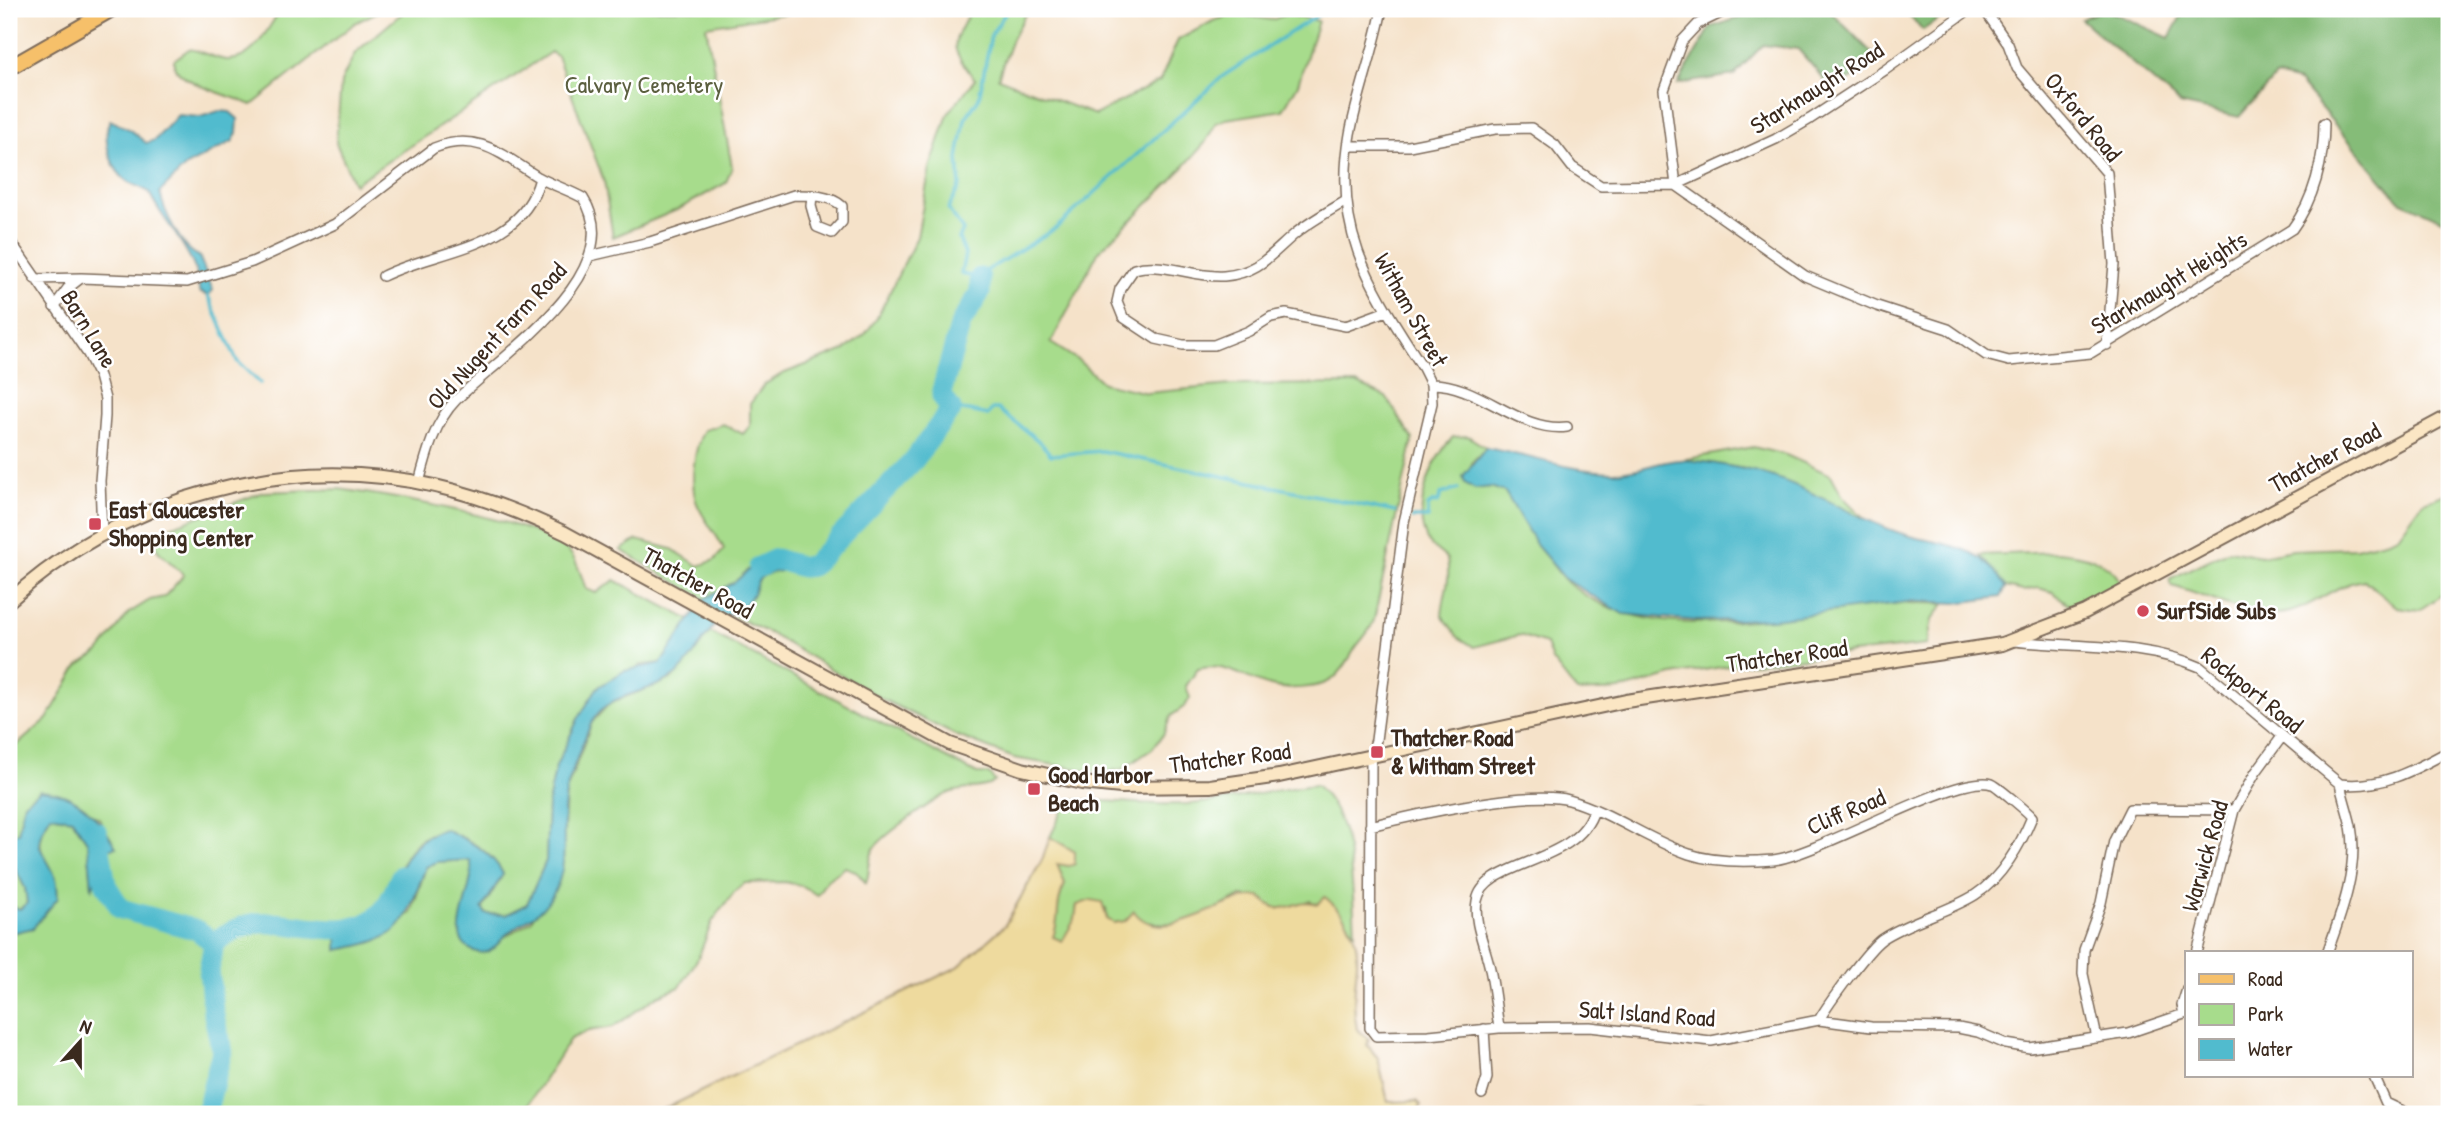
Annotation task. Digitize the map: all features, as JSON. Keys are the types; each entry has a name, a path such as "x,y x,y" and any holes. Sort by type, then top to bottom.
{"main road":[{"path":"9,68 112,9"},
{"name":"Thatcher Road","path":"9,601 67,554 102,533 159,507 249,482 324,475 419,483 466,494 523,513 599,551 950,744 1053,777 1121,787 1210,786 1279,776 1626,701 1972,651 2012,641 2085,612 2449,416"}],"street":[{"name":"Witham Street","path":"1371,756 1376,740 1404,522 1432,403 1430,384 1363,269 1352,240 1346,201 1349,146 1382,9"},
{"path":"1349,146 1409,146 1520,126 1541,133 1572,167 1601,186 1676,185 1664,90 1682,41 1698,24 1729,9"},
{"name":"Starknaught Road","path":"1676,185 1766,144 1810,119 1885,70 1970,9"},
{"name":"Oxford Road","path":"1984,9 2008,44 2017,68 2107,173 2114,264 2107,345"},
{"name":"Starknaught Heights","path":"1676,185 1805,276 1877,306 1948,329 1995,358 2008,361 2091,353 2292,229 2306,211 2321,158 2324,123"},
{"name":"Old Nugent Farm Road","path":"35,279 194,281 315,235 413,162 446,144 470,141 506,155 540,178 583,198 593,218 590,256 566,296 549,316 446,413 428,451 419,483"},
{"path":"383,276 400,268 484,243 530,203 540,178"},
{"path":"813,195 842,206 842,222 832,233 817,227 811,206 813,195"},
{"name":"Old Nugent Farm Road","path":"590,256 650,243 785,197 813,195"},
{"path":"1346,201 1295,234 1263,265 1247,273 1201,277 1162,267 1134,269 1120,289 1117,302 1123,317 1156,339 1183,345 1214,345 1249,331 1271,317 1286,314 1346,326 1388,311"},
{"name":"Barn Lane","path":"9,239 88,354 105,399 100,481 102,533"},
{"path":"54,307 68,288 81,278"},
{"path":"1430,384 1450,384 1545,426 1567,427"},
{"name":"Rockport Road","path":"2012,641 2157,653 2182,659 2200,667 2281,738 2340,784"},
{"name":"Warwick Road","path":"2198,951 2234,810 2256,772 2281,738"},
{"path":"2328,951 2342,908 2353,849 2351,827 2340,784 2383,783 2449,753"},
{"name":"Salt Island Road","path":"1371,756 1370,1028 1376,1036 1429,1035 1499,1028 1620,1028 1685,1040 1711,1041 1819,1020 1871,1027 1958,1028 1978,1032 2006,1044 2030,1048 2163,1024 2185,1014"},
{"name":"Cliff Road","path":"1370,826 1527,797 1551,796 1594,810 1693,856 1757,861 1780,859 1803,851 1912,805 1977,783 1993,784 2024,808 2032,817 2027,830 1991,882 1977,894 1879,941 1829,1003 1819,1020"},
{"path":"2097,1038 2083,975 2084,950 2101,903 2114,841 2130,809 2234,810"},
{"path":"1499,1028 1490,969 1478,920 1477,898 1483,888 1499,874 1554,853 1590,826 1594,810"},
{"path":"2185,995 2182,1005 2185,1014"},
{"path":"1482,1094 1487,1078 1484,1029"},
{"path":"2375,1078 2386,1103 2409,1114"}],"green space":[{"path":"281,9 383,9 355,23 252,105 201,86 175,68 174,60 189,49 227,60 245,55 260,42"},
{"name":"Calvary Cemetery","path":"407,9 815,9 706,26 732,167 726,183 679,209 613,237 604,181 557,56 551,52 354,184 336,143 341,82 355,53"},
{"path":"971,9 1028,9 1012,39 998,78 1095,115 1160,81 1178,40 1213,21 1235,14 1272,20 1287,14 1318,21 1298,84 1283,110 1216,123 1205,143 1171,181 1098,252 1051,343 1079,361 1103,383 1147,393 1231,385 1358,384 1386,397 1413,439 1374,620 1338,675 1321,684 1285,688 1261,683 1227,669 1198,669 1186,686 1190,698 1185,706 1171,716 1163,735 1152,749 1123,769 1102,773 1014,758 955,735 884,700 769,633 729,614 743,604 764,573 764,555 735,582 704,599 621,550 637,540 672,549 699,566 715,560 724,549 696,501 693,484 695,455 704,430 723,424 743,434 750,426 750,404 764,385 782,374 845,350 865,334 877,318 917,237 930,168 948,114 975,79 959,58 955,44"},
{"path":"1767,9 1828,9 1880,61 1833,90 1798,49 1763,45 1734,75 1678,84 1711,27"},
{"path":"1903,9 1954,9 1923,30"},
{"path":"2105,9 2169,38 2185,9 2449,9 2449,223 2400,201 2299,82 2276,76 2239,117 2180,104 2081,19"},
{"path":"1468,436 1486,448 1471,463 1475,489 1491,487 1505,492 1542,550 1565,580 1604,605 1648,619 1697,623 1747,621 1899,604 1944,604 1932,620 1927,645 1728,666 1673,675 1619,690 1577,692 1552,660 1546,644 1520,635 1474,647 1458,637 1442,615 1448,581 1447,559 1427,540 1423,528 1423,500 1431,472 1445,447 1453,437"},
{"path":"1753,447 1786,455 1831,475 1843,497 1865,519 1806,491 1746,469 1681,460"},
{"path":"339,489 463,512 532,531 557,542 571,554 586,589 596,593 615,580 690,620 661,663 641,665 578,719 556,767 548,804 546,861 527,904 506,915 487,914 482,910 503,874 500,868 486,853 463,838 444,832 429,835 416,844 406,858 375,924 338,928 337,950 411,913 426,867 436,862 470,860 474,871 464,907 504,937 532,920 564,831 566,792 592,722 610,703 672,679 710,632 977,774 989,774 995,781 990,785 945,795 900,825 875,847 866,883 856,871 845,867 827,880 817,895 800,885 784,882 745,883 735,891 712,922 698,958 680,987 658,996 613,1027 588,1031 570,1039 522,1114 9,1114 9,932 12,933 56,877 42,854 42,833 51,815 72,819 88,843 92,887 102,866 101,850 115,847 99,818 40,790 24,803 18,833 9,833 9,752 47,719 78,666 99,652 129,613 150,600 164,597 184,575 158,551 152,538 157,532 263,492"},
{"path":"2449,493 2449,590 2419,610 2397,607 2364,580 2345,585 2296,610 2266,614 2234,607 2172,586 2170,579 2229,550 2261,556 2293,550 2356,548 2388,540 2398,536 2423,502"},
{"path":"2057,552 2093,559 2109,568 2121,582 2072,607 2053,592 2038,588 2023,591 2006,587 1980,555"},
{"path":"1316,785 1338,816 1344,834 1349,854 1355,932 1345,920 1310,901 1281,910 1243,896 1197,918 1172,924 1131,921 1114,923 1107,919 1106,908 1077,905 1075,919 1063,941 1052,938 1065,884 1057,863 1069,866 1075,852 1050,837 1068,800 1187,804"},
{"path":"9,856 25,888 27,903 20,909 9,906"}],"sand":[{"path":"1050,837 1075,852 1075,864 1057,864 1065,884 1053,937 1062,941 1075,919 1077,905 1091,900 1102,902 1107,919 1114,923 1125,921 1134,911 1146,921 1160,925 1193,918 1245,898 1260,896 1268,904 1282,908 1309,902 1318,904 1325,897 1342,914 1352,930 1357,960 1354,1009 1357,1029 1369,1039 1367,1045 1378,1058 1388,1102 1417,1101 1421,1105 1418,1114 654,1114 958,967 1005,925 1042,860"},
{"path":"1697,1106 1747,1106 1775,1114 1675,1114"}],"water":[{"path":"219,111 230,112 238,119 237,133 233,141 186,166 160,192 165,209 180,238 199,256 213,290 208,296 199,292 194,266 149,192 128,182 112,162 107,145 107,128 110,120 129,129 146,143 155,140 178,115 200,117"},
{"path":"1486,448 1596,471 1630,471 1680,460 1712,463 1764,474 1878,525 1971,553 1983,560 2006,587 2001,597 1956,603 1915,601 1773,619 1698,621 1623,614 1565,579 1537,546 1505,492 1491,487 1475,489 1465,483 1463,476"},
{"path":"765,555 778,555 785,559 780,571 759,579 750,598 715,625 680,671 658,685 609,704 591,724 566,793 562,871 552,896 540,911 509,932 492,950 484,953 474,951 464,945 460,936 460,924 470,884 470,860 437,862 426,867 405,917 389,935 377,941 337,950 338,928 375,924 408,855 430,835 445,829 486,853 503,874 482,909 486,914 506,915 527,904 546,861 548,804 556,766 578,719 597,688 624,671 661,663 704,599 735,582"},
{"path":"40,790 65,796 86,808 102,825 116,847 101,850 102,866 92,888 88,843 72,819 51,815 39,842 56,878 58,898 33,928 12,933 9,932 9,906 20,909 27,903 25,888 9,856 9,833 18,833 24,803"}],"waterway":[{"path":"1008,9 991,35 979,98 965,119 958,158 960,185 948,209 963,230 959,239 965,254 961,274 980,278 986,271 1056,228 1223,76 1327,9"},
{"path":"759,567 776,559 802,567 812,566 914,460 951,409 942,396 942,390 961,323 980,292 980,278"},
{"path":"208,296 237,361 260,383"},
{"path":"951,409 988,415 992,409 998,409 1040,442 1051,455 1102,451 1395,512"},
{"path":"1412,518 1428,518 1428,506 1434,502 1438,503 1441,494 1458,489"},
{"path":"97,832 106,885 121,909 197,930 214,943"},
{"path":"206,1114 222,1051 213,1011 209,970 214,943 234,930 258,923 338,929 354,928 368,923 386,906 401,876"}],"place":[{"name":"East Gloucester Shopping Center","path":"95,524"},
{"name":"SurfSide Subs","path":"2143,611"},
{"name":"Thatcher Road & Witham Street","path":"1377,752"},
{"name":"Good Harbor Beach","path":"1034,789"}]}
